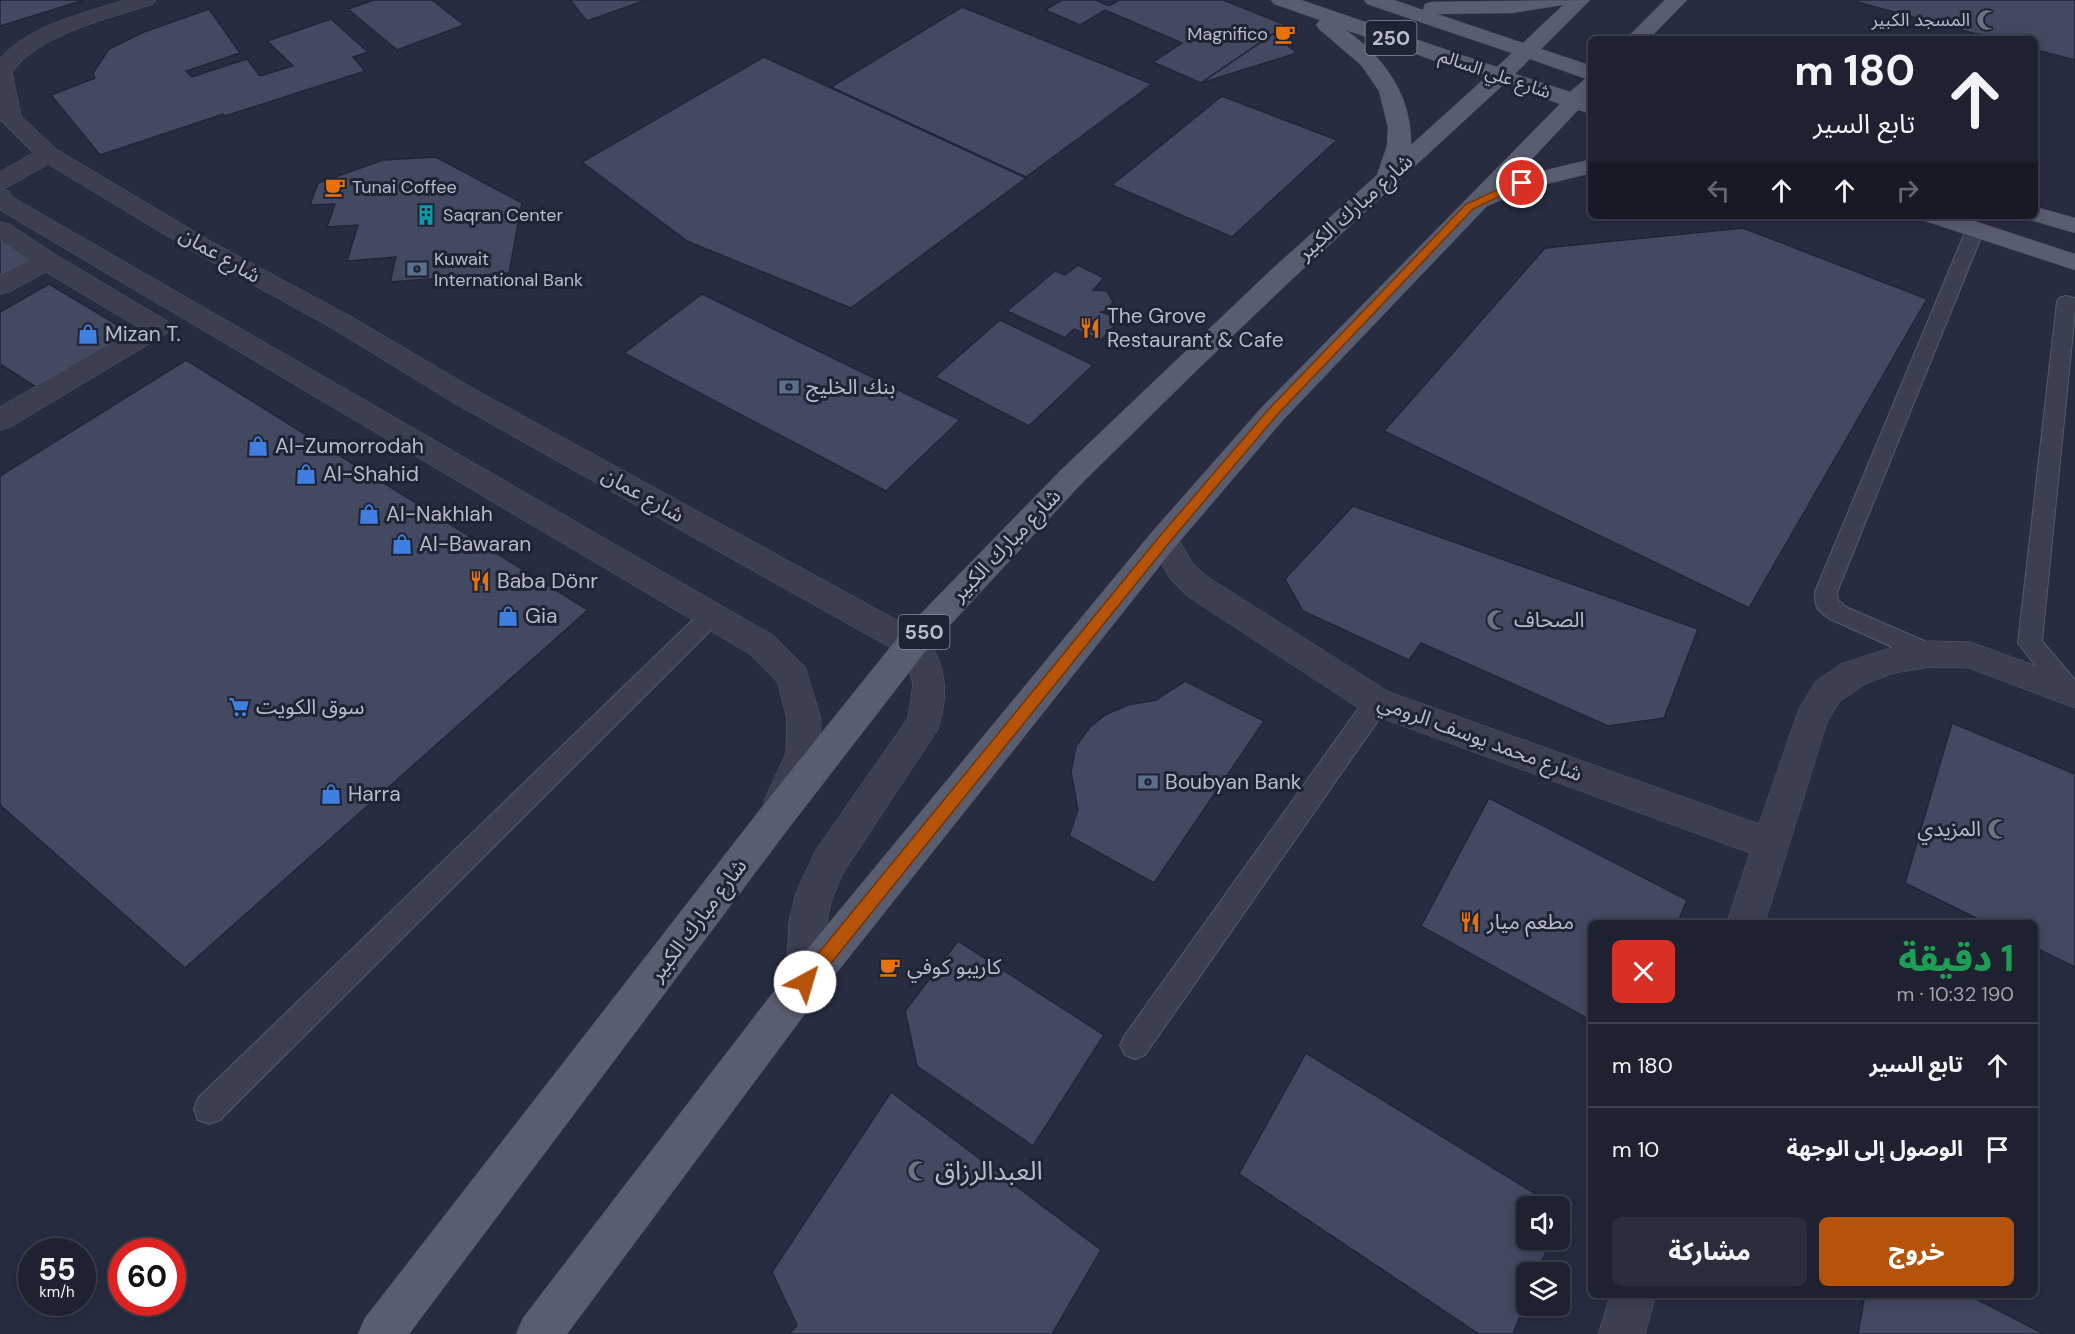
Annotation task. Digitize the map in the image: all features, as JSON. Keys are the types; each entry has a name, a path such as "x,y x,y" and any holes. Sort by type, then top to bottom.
{"main road":[{"name":"شارع علي السالم","path":"1280,0 1500,76 1586,97"},
{"path":"1280,0 1312,15 1345,37 1371,61 1389,88 1399,117 1399,147 1388,177"},
{"name":"شارع علي السالم","path":"1374,0 1588,72"},
{"path":"1381,0 1432,8 1479,10 1523,7 1558,0"},
{"name":"شارع مبارك الكبير","path":"381,1334 775,818 912,644 1080,469 1280,276 1580,0"},
{"path":"1671,35 1671,17 1677,0"},
{"path":"1639,36 1677,0"},
{"path":"539,1334 805,982 1163,540 1273,412 1470,206 1586,97"},
{"path":"1470,206 1522,183 1588,167"},
{"path":"2038,215 2075,226"},
{"path":"1943,219 2075,262"},
{"path":"368,1334 411,1293"}],"street":[{"path":"1,73 15,55 39,41 87,20 146,0"},
{"name":"شارع عمان","path":"1,73 5,119 48,154 203,247 341,322 464,396 912,644 922,654 928,670 930,686 929,706 921,729 829,862 815,893 808,922 805,982"},
{"path":"0,182 48,154"},
{"path":"0,196 2,201 762,645 793,677 804,719 803,753 775,818"},
{"path":"0,229 47,261 158,327 0,420"},
{"path":"0,286 47,261"},
{"name":"شارع محمد يوسف الرومي","path":"1163,540 1182,572 1198,587 1377,702 1770,844"},
{"path":"1747,920 1811,719 1828,691 1853,674 1893,660 1930,654 1970,655 2073,694"},
{"path":"1622,1334 1633,1298"}],"lane":[{"path":"1930,654 1838,613 1826,604 1826,592 1975,230"},
{"path":"2073,694 2030,643 2066,302 2075,305"},
{"path":"209,1109 710,616"},
{"path":"1135,1045 1377,702"}],"building":[{"path":"0,0 84,0 0,26"},
{"path":"374,0 432,0 464,25 397,50 348,9"},
{"path":"570,0 646,0 587,21"},
{"path":"1062,0 1096,0 1109,6 1119,0 1223,0 1286,25 1201,83 1153,62 1182,43 1105,10 1080,25 1045,10"},
{"name":"المسجد الكبير","path":"1858,0 2075,0 2075,60 2038,51 2038,36 1984,36 1857,2"},
{"path":"962,7 1152,84 1026,177 831,87"},
{"path":"209,9 240,53 186,71 192,77 247,59 260,76 293,66 267,41 331,19 368,52 353,57 365,71 225,116 223,114 100,155 51,95 95,78 93,73 109,49 144,32"},
{"path":"1273,34 1297,53 1201,83"},
{"path":"764,57 1026,178 851,308 687,241 582,162"},
{"path":"1222,96 1337,140 1232,237 1112,185"},
{"name":"Saqran Center","path":"436,157 522,203 509,273 390,282 396,257 347,261 358,225 327,227 335,204 310,205 318,183 383,160"},
{"path":"1743,228 1927,299 1749,608 1384,431 1545,248"},
{"path":"0,236 48,264 0,290"},
{"path":"1078,265 1104,278 1093,290 1107,291 1113,302 1108,310 1101,312 1121,319 1101,340 1074,329 1065,338 1007,311 1055,271 1065,275"},
{"path":"49,284 131,333 39,389 0,364 0,312"},
{"name":"بنك الخليج","path":"702,294 960,420 886,491 624,353"},
{"path":"1000,320 1093,365 1029,426 935,377"},
{"name":"سوق الكويت","path":"186,360 588,610 185,968 0,805 0,476"},
{"name":"الصحاف","path":"1353,506 1698,629 1664,718 1608,726 1421,643 1409,660 1303,611 1285,579"},
{"name":"Boubyan Bank","path":"1185,681 1264,721 1154,883 1069,836 1078,810 1071,772 1076,746 1090,727 1105,715 1128,705 1156,700"},
{"name":"المزيدي","path":"1952,723 2075,774 2075,967 2038,949 2038,920 1980,920 1905,883"},
{"path":"1489,798 1687,900 1679,920 1588,920 1588,1019 1421,926"},
{"path":"958,941 1104,1035 1033,1146 917,1066 905,1011"},
{"path":"1306,1053 1539,1196 1516,1196 1516,1250 1547,1250 1542,1262 1516,1262 1516,1316 1520,1316 1513,1334 1479,1334 1239,1174"},
{"name":"العبدالرزاق","path":"891,1092 1101,1250 1052,1334 789,1334 797,1325 772,1272"},
{"path":"1864,1298 1975,1298 2044,1334 1858,1334"}],"place":[{"name":"المسجد الكبير","path":"1987,20"},
{"name":"Magnifico","path":"1285,34"},
{"name":"Tunai Coffee","path":"335,187"},
{"name":"Saqran Center","path":"426,215"},
{"name":"Kuwait International Bank","path":"417,269"},
{"name":"The Grove Restaurant & Cafe","path":"1090,328"},
{"name":"Mizan T.","path":"88,334"},
{"name":"بنك الخليج","path":"789,387"},
{"name":"Al-Zumorrodah","path":"258,446"},
{"name":"Al-Shahid","path":"306,474"},
{"name":"Al-Nakhlah","path":"369,514"},
{"name":"Al-Bawaran","path":"402,544"},
{"name":"Baba Dönr","path":"480,581"},
{"name":"Gia","path":"508,616"},
{"name":"الصحاف","path":"1497,620"},
{"name":"سوق الكويت","path":"239,707"},
{"name":"Boubyan Bank","path":"1148,782"},
{"name":"Harra","path":"331,794"},
{"name":"المزيدي","path":"1998,829"},
{"name":"مطعم ميار","path":"1470,922"},
{"name":"كاريبو كوفي","path":"890,967"},
{"name":"العبدالرزاق","path":"918,1171"}],"route":[{"path":"805,982 1163,540 1273,412 1429,252 1470,206 1522,183"}]}
